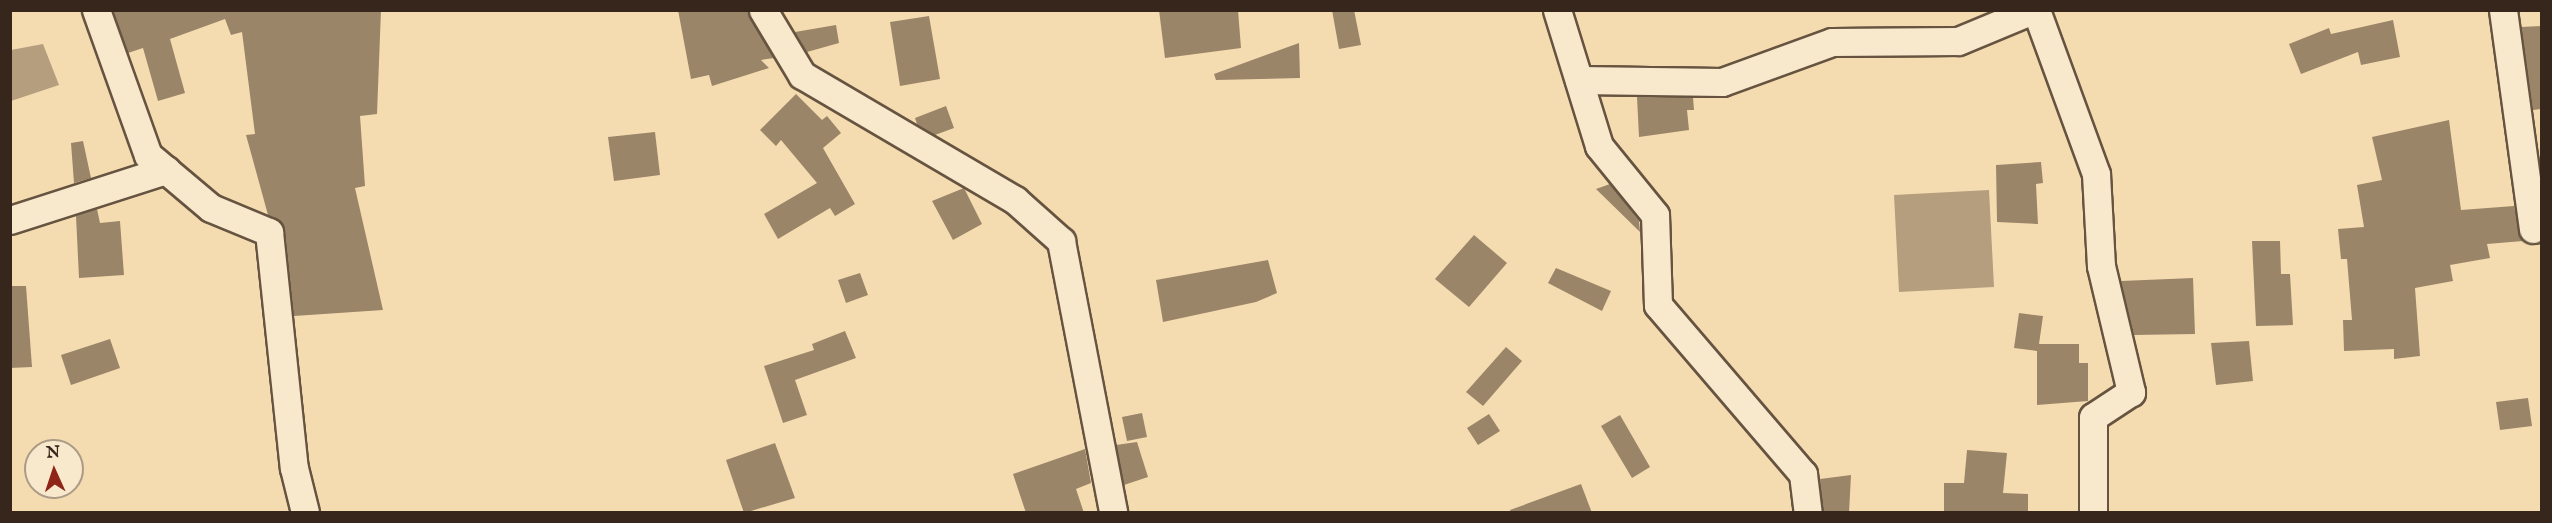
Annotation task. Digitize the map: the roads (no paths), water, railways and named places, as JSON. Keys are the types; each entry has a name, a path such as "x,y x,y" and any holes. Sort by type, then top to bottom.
{"street":[{"path":"96,10 148,155 211,208 268,232 294,468 306,513"},
{"path":"762,10 802,75 1016,200 1061,241 1113,513"},
{"path":"1557,10 1599,146 1654,216 1659,305 1803,474 1808,513"},
{"path":"1579,80 1722,82 1832,42 1958,41 2035,10 2096,174 2102,267 2131,392 2093,417 2093,513"},
{"path":"2503,10 2533,229"},
{"path":"10,220 166,170"}]}
